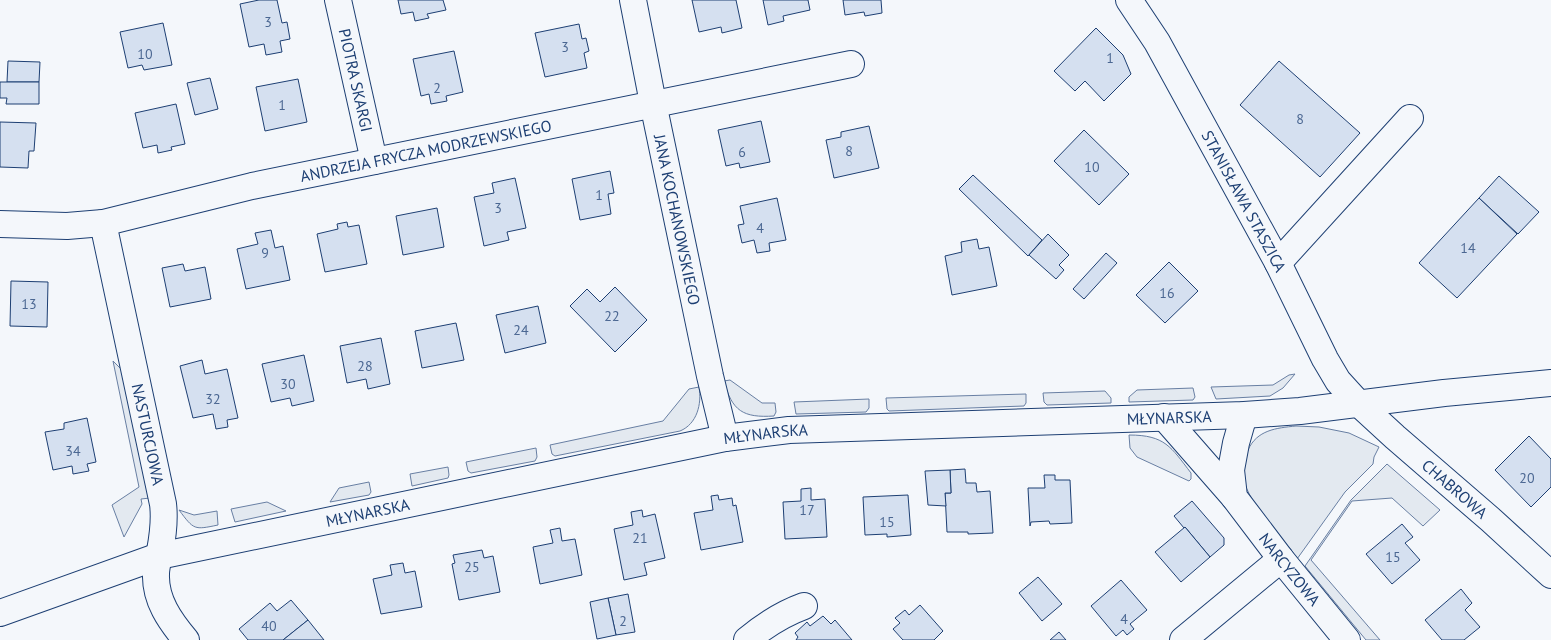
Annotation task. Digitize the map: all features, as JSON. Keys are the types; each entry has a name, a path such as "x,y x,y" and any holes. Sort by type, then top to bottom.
{"street":[{"name":"PIOTRA SKARGI","path":"338,0 374,162"},
{"name":"JANA KOCHANOWSKIEGO","path":"633,0 708,366 725,438"},
{"name":"STANISŁAWA STASZICA","path":"1129,0 1157,42 1278,263 1329,366 1338,381 1358,403"},
{"name":"ANDRZEJA FRYCZA MODRZEWSKIEGO","path":"0,224 67,226 103,223 252,186 851,64"},
{"path":"1278,263 1410,118"},
{"name":"NASTURCJOWA","path":"103,223 163,504 164,518 156,573 159,599 172,623 186,640"},
{"name":"MŁYNARSKA","path":"0,613 159,556 725,438 789,430 1244,415 1300,411 1444,393 1551,384"},
{"name":"CHABROWA","path":"1358,403 1551,575"},
{"path":"1234,497 1231,470 1244,415"},
{"name":"NARCYZOWA","path":"1164,417 1234,497 1280,559 1347,640"},
{"path":"1183,640 1280,559"},
{"path":"747,640 767,624 787,612 804,606"}],"shaded area":[{"path":"113,361 122,370 150,498 141,499 142,504 124,537 112,505 139,487"},
{"path":"1295,374 1283,388 1270,396 1216,399 1211,387 1273,385 1289,375"},
{"path":"730,380 762,403 775,403 776,412 774,416 754,416 740,411 727,391 724,381"},
{"path":"699,387 700,400 697,413 691,424 680,431 555,456 552,454 550,445 663,421 689,389"},
{"path":"1193,388 1195,397 1193,400 1129,402 1129,397 1137,390"},
{"path":"1105,391 1111,398 1111,403 1047,405 1044,402 1043,393"},
{"path":"1026,394 1024,406 889,411 886,398"},
{"path":"869,399 869,408 866,412 796,414 794,402"},
{"path":"1296,426 1319,427 1349,433 1379,447 1373,464 1345,492 1297,559 1252,499 1244,480 1243,472 1248,450 1256,438 1274,429"},
{"path":"1129,435 1151,437 1166,444 1191,473 1191,479 1189,481 1137,457 1130,448"},
{"path":"536,448 537,457 535,461 471,473 468,471 466,462"},
{"path":"1387,464 1440,510 1423,526 1392,498 1352,501 1311,560 1380,640 1366,640 1305,566 1351,500"},
{"path":"448,467 448,478 412,486 410,474"},
{"path":"369,482 371,492 369,495 330,502 339,488"},
{"path":"267,502 286,511 235,522 231,509"},
{"path":"179,510 194,515 217,511 218,525 204,528 195,527"}],"building":[{"path":"259,0 277,0 282,23 287,22 290,39 280,41 282,52 266,55 264,44 249,47 240,4"},
{"path":"398,0 443,0 446,10 427,14 429,18 415,21 413,12 401,14"},
{"path":"692,0 736,0 742,28 722,33 721,27 699,32"},
{"path":"763,0 808,0 810,10 783,16 784,21 768,25"},
{"path":"843,0 881,0 882,13 865,16 864,12 845,15"},
{"path":"163,23 172,65 144,70 142,65 128,68 120,32"},
{"path":"579,24 582,39 586,38 589,51 584,53 587,68 545,77 535,33"},
{"path":"1096,28 1123,55 1131,74 1104,101 1085,81 1075,91 1054,71"},
{"path":"454,51 463,92 446,96 447,101 431,104 429,94 421,96 413,59"},
{"path":"8,61 40,62 39,82 7,82"},
{"path":"1279,61 1360,133 1320,177 1240,105"},
{"path":"210,78 218,109 195,115 187,83"},
{"path":"298,79 307,122 265,131 256,87"},
{"path":"0,82 39,82 39,104 6,104 7,98 0,98"},
{"path":"176,104 185,144 171,147 172,150 158,153 157,145 143,148 135,113"},
{"path":"761,121 770,162 740,168 739,163 726,166 718,130"},
{"path":"0,122 36,123 34,151 29,151 28,168 0,167"},
{"path":"869,126 879,168 834,178 826,140 841,137 841,132"},
{"path":"1084,130 1129,174 1099,205 1054,161"},
{"path":"610,171 614,193 608,194 611,214 580,220 572,179"},
{"path":"973,175 1042,240 1028,256 959,189"},
{"path":"1499,176 1539,212 1518,234 1479,198"},
{"path":"515,178 526,228 507,232 509,240 484,246 474,197 494,193 492,183"},
{"path":"777,198 786,240 769,243 770,251 757,253 754,240 742,243 738,225 744,224 740,206"},
{"path":"1479,198 1517,234 1457,298 1419,263"},
{"path":"437,208 444,247 403,255 396,216"},
{"path":"347,222 348,227 359,225 367,264 325,272 317,234 338,229 337,224"},
{"path":"271,230 275,248 283,246 290,280 246,289 237,249 258,244 255,233"},
{"path":"1048,234 1069,255 1059,265 1064,270 1056,279 1029,255"},
{"path":"977,239 979,249 989,247 997,286 952,295 945,256 962,252 961,242"},
{"path":"1106,253 1117,263 1084,299 1073,289"},
{"path":"1169,262 1198,291 1165,323 1136,295"},
{"path":"183,264 185,271 205,267 211,299 170,307 162,268"},
{"path":"11,281 48,282 47,327 10,326"},
{"path":"615,287 647,320 615,352 570,306 587,289 600,302"},
{"path":"538,306 546,343 505,353 496,315"},
{"path":"456,323 464,360 422,368 415,331"},
{"path":"381,338 390,384 368,389 366,379 347,383 340,346"},
{"path":"304,355 314,401 292,406 290,398 271,402 262,364"},
{"path":"202,360 205,374 227,369 238,418 227,420 228,427 216,429 213,414 193,418 180,366"},
{"path":"87,418 96,462 87,464 89,471 73,474 72,466 53,470 45,432 64,429 64,423"},
{"path":"1529,436 1551,459 1551,487 1531,507 1495,470"},
{"path":"965,469 966,483 976,483 977,492 990,491 993,533 968,534 968,532 947,532 945,493 951,493 950,470"},
{"path":"950,470 951,493 945,493 946,506 928,505 925,471"},
{"path":"1044,475 1055,475 1055,480 1070,480 1072,523 1050,524 1049,521 1031,522 1030,526 1028,488 1045,488"},
{"path":"811,488 811,500 825,499 827,537 785,539 783,502 801,501 801,489"},
{"path":"718,495 719,500 732,498 733,506 736,505 743,542 701,550 694,513 713,510 711,496"},
{"path":"908,495 911,535 887,537 887,534 865,535 863,497"},
{"path":"1192,501 1224,538 1224,545 1210,557 1174,516"},
{"path":"642,510 643,517 655,514 665,558 644,563 647,575 624,580 614,529 633,525 631,512"},
{"path":"1402,524 1413,537 1405,543 1420,560 1392,584 1366,554"},
{"path":"1185,527 1210,557 1181,582 1155,552"},
{"path":"560,528 562,541 575,539 582,575 540,584 533,547 553,543 550,530"},
{"path":"482,550 484,558 493,556 500,592 459,600 452,564 455,563 453,555"},
{"path":"403,563 405,573 415,571 422,607 381,614 373,579 392,575 390,565"},
{"path":"1038,577 1062,604 1042,621 1019,593"},
{"path":"1121,580 1147,610 1130,624 1134,629 1127,635 1123,630 1116,636 1091,606"},
{"path":"1461,589 1472,603 1465,610 1480,627 1464,640 1442,640 1425,620"},
{"path":"628,594 635,632 616,635 608,598"},
{"path":"608,598 616,635 597,639 590,602"},
{"path":"291,600 308,620 283,640 248,640 239,629 270,603 277,611"},
{"path":"920,605 943,631 934,640 903,640 893,629 900,623 895,618 905,610 909,615"},
{"path":"823,616 831,624 835,620 852,640 796,640 798,637 795,633 807,622 810,626"},
{"path":"308,620 324,640 283,640"},
{"path":"1059,632 1066,640 1050,640"}]}
